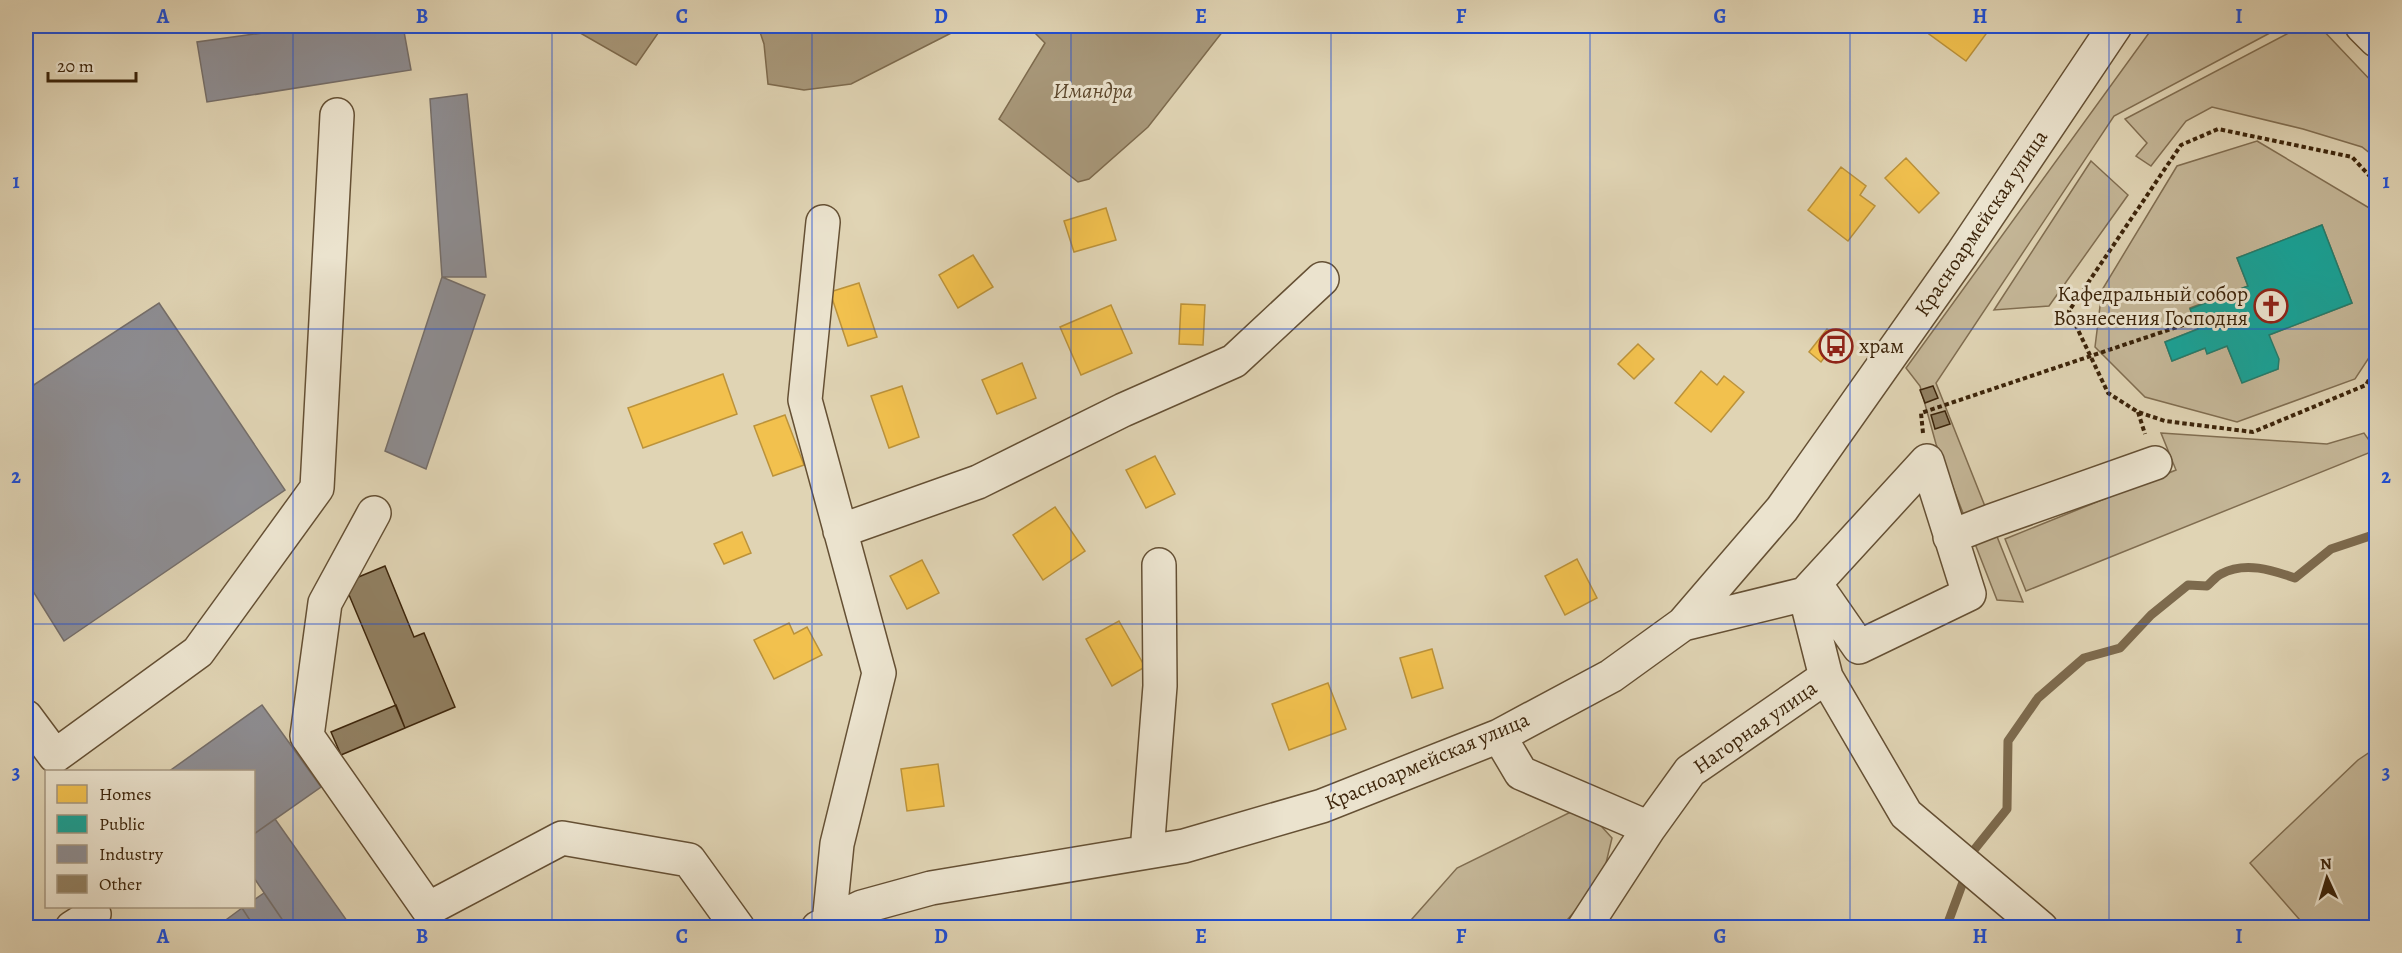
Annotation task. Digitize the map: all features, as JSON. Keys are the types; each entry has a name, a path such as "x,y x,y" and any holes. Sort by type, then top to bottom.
{"street":[{"name":"Красноармейская улица","path":"824,925 862,907 931,888 1184,846 1322,806 1499,736 1611,676 1683,624 1782,509 1962,254 2115,26"},
{"path":"2362,26 2376,40"},
{"path":"26,717 55,756 198,652 317,488 337,115"},
{"path":"823,222 805,400 879,673 837,844 824,925"},
{"path":"840,531 978,482 1123,410 1234,361 1322,279"},
{"path":"1683,624 1810,589 1927,461"},
{"path":"1810,589 1859,647 1969,594 1927,461"},
{"path":"1950,537 1991,520 2155,463"},
{"path":"375,513 325,603 307,736 428,909 562,838 689,860 738,927"},
{"path":"1147,852 1160,686 1159,565"},
{"path":"1810,589 1826,677 1906,814 2041,927"},
{"name":"Нагорная улица","path":"1584,927 1649,828 1690,771 1826,677"},
{"path":"1499,736 1521,773 1649,828"}],"path":[{"path":"2376,183 2352,157 2218,129 2181,145 2069,311 2108,393 2138,412 2165,421 2253,432 2366,385 2376,367"},
{"path":"1927,461 1921,413 2195,321"}],"shaded area":[{"path":"2154,26 2283,26 2114,116 1936,383 2023,602 1997,600 1936,444 1920,386 1906,368"},
{"path":"2302,26 2319,26 2376,86 2376,158 2362,147 2303,129 2212,107 2186,121 2151,166 2136,156 2147,143 2125,119"},
{"path":"2257,141 2376,212 2376,347 2355,379 2237,422 2145,397 2095,347 2102,290 2177,166","holes":["2322,225 2352,303 2269,335 2278,369 2242,382 2227,346 2208,353 2205,348 2172,361 2165,342 2198,329 2190,308 2248,286 2237,258"]},
{"path":"2091,161 2128,195 2049,306 1994,310"},
{"path":"2161,433 2327,444 2364,433 2376,450 2026,591 2005,539 2176,470"},
{"path":"2376,748 2376,927 2306,927 2250,863 2358,760"},
{"path":"1583,806 1612,838 1602,880 1561,927 1404,928 1457,868"}],"water":[{"path":"568,26 663,26 636,65"},
{"path":"758,26 965,26 851,84 804,90 768,84 764,44"},
{"name":"Имандра","path":"1028,26 1227,26 1148,127 1089,179 1078,182 999,119 1045,43"}],"building: Homes":[{"path":"1935,26 1975,26 1986,34 1966,61 1929,34"},
{"path":"1906,158 1939,193 1919,213 1885,178"},
{"path":"1841,167 1866,186 1860,195 1875,206 1848,241 1808,210"},
{"path":"1106,208 1116,240 1074,252 1064,221"},
{"path":"973,255 993,287 958,308 939,275"},
{"path":"859,283 877,337 848,346 830,292"},
{"path":"1181,304 1205,305 1203,345 1179,344"},
{"path":"1111,305 1132,353 1081,375 1060,327"},
{"path":"1827,329 1839,338 1821,362 1809,352"},
{"path":"1638,344 1654,359 1634,379 1618,364"},
{"path":"1022,363 1036,398 997,414 982,380"},
{"path":"1701,371 1717,385 1724,376 1744,392 1711,432 1675,403"},
{"path":"723,374 737,414 643,448 628,408"},
{"path":"902,386 919,437 889,448 871,396"},
{"path":"785,415 804,465 773,476 754,426"},
{"path":"1155,456 1175,494 1146,508 1126,470"},
{"path":"1055,507 1085,551 1043,580 1013,535"},
{"path":"742,532 751,553 724,564 714,544"},
{"path":"1577,559 1597,598 1565,615 1545,576"},
{"path":"922,560 939,593 907,609 890,576"},
{"path":"1119,621 1145,667 1112,686 1086,639"},
{"path":"789,623 794,634 807,627 822,655 774,679 754,640"},
{"path":"1432,649 1443,688 1412,698 1400,658"},
{"path":"1328,683 1346,729 1289,750 1272,704"},
{"path":"938,764 944,806 907,811 901,769"}],"building: Public":[{"name":"Кафедральный собор Вознесения Господня","path":"2322,225 2352,303 2269,335 2279,359 2278,369 2242,383 2227,346 2207,354 2205,348 2172,361 2165,342 2198,329 2190,309 2248,286 2237,258"}],"building: Industry":[{"path":"313,26 403,26 411,70 207,102 197,42"},
{"path":"467,94 486,277 442,277 430,99"},
{"path":"442,277 485,295 426,469 385,451"},
{"path":"159,303 285,490 64,641 26,580 26,390"},
{"path":"262,705 321,787 255,833 255,770 171,770"},
{"path":"275,819 350,925 349,928 288,928 255,879 255,833"},
{"path":"264,893 288,928 255,928 242,908 255,908 255,899"},
{"path":"242,908 255,928 215,928"}],"building: Other":[{"path":"1933,386 1938,398 1925,403 1920,390"},
{"path":"1945,411 1950,424 1935,429 1931,415"},
{"path":"385,566 414,637 424,633 455,707 405,728 344,583"},
{"path":"396,705 405,728 341,755 331,732"}],"waterway":[{"path":"1971,861 1974,850 2007,809 2008,741 2038,698 2084,658 2120,648 2151,615 2188,585 2207,586 2219,575 2230,570 2249,567 2295,578 2331,549 2376,534"},
{"path":"1946,928 1966,874"}],"place":[{"name":"Кафедральный собор Вознесения Господня","path":"2271,306"},
{"name":"храм","path":"1836,346"}]}
